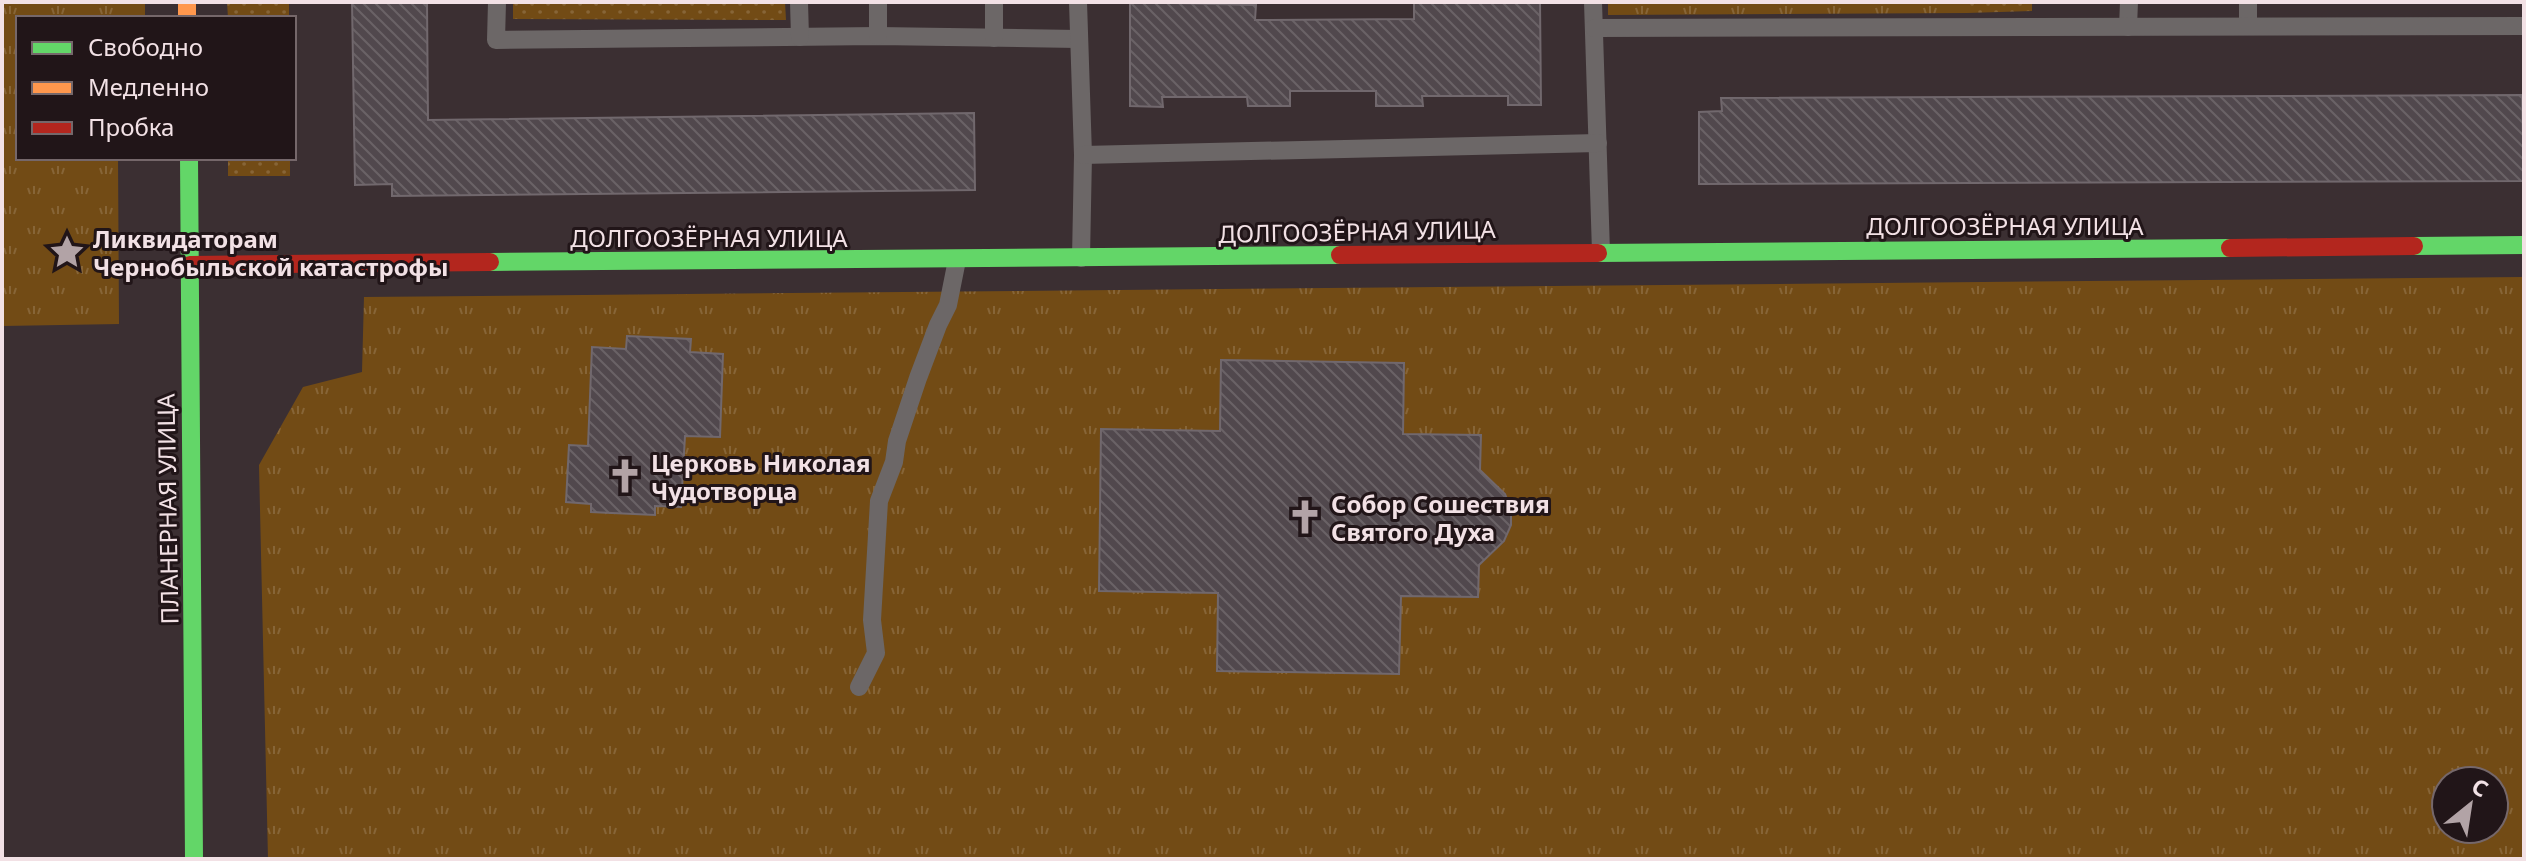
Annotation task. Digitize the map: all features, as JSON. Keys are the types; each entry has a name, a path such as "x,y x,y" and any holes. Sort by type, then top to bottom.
{"street":[{"name":"ПЛАНЕРНАЯ УЛИЦА","path":"189,160 194,859"},
{"name":"ДОЛГООЗЁРНАЯ УЛИЦА","path":"190,265 2524,245"}],"lane":[{"path":"497,2 496,40 878,36 1078,39"},
{"path":"799,2 800,37"},
{"path":"878,2 878,36"},
{"path":"994,2 994,38"},
{"path":"1078,2 1083,155 1081,258"},
{"path":"1593,2 1601,252"},
{"path":"2128,27 2129,2"},
{"path":"2248,2 2248,26"},
{"path":"1594,28 2524,26"},
{"path":"1083,155 1598,143"},
{"path":"859,687 876,653 872,620 879,501 894,462 897,441 918,378 948,305 957,260"}],"green space":[{"path":"2,2 145,2 145,16 16,16 16,160 118,160 119,324 2,326"},
{"path":"227,2 289,2 289,16 228,16"},
{"path":"513,2 785,2 786,20 513,19"},
{"path":"1608,2 1967,2 1967,13 1608,15"},
{"path":"1967,2 2032,2 2032,11 1967,13"},
{"path":"228,160 290,160 290,176 228,176"},
{"path":"2524,277 2524,859 268,859 259,465 303,387 362,372 364,297"}],"building":[{"path":"352,2 427,2 428,120 974,113 975,190 392,196 392,184 355,185"},
{"path":"1130,2 1256,5 1255,20 1414,19 1414,3 1540,2 1541,105 1508,105 1508,96 1422,96 1423,106 1376,106 1376,91 1290,91 1290,106 1248,106 1247,97 1162,97 1163,107 1130,106"},
{"path":"2522,95 2524,181 1699,184 1699,112 1722,111 1721,98"},
{"path":"627,336 691,339 690,352 723,354 720,437 685,436 681,507 655,506 655,515 591,512 591,504 566,502 569,445 588,446 592,347 626,349"},
{"name":"Собор Сошествия Святого Духа","path":"1221,360 1404,363 1403,434 1481,435 1480,470 1505,494 1511,509 1511,525 1504,541 1479,565 1478,597 1401,596 1399,674 1217,671 1218,593 1099,591 1101,429 1220,431"}],"traffic: fast":[{"path":"189,160 194,859"},
{"path":"2414,246 2524,245"},
{"path":"1598,253 2230,248"},
{"path":"490,262 1340,255"}],"traffic: slow":[{"path":"187,2 187,16"}],"traffic: jam":[{"path":"2230,248 2414,246"},
{"path":"1340,255 1598,253"},
{"path":"190,265 490,262"}],"place":[{"name":"Ликвидаторам Чернобыльской катастрофы","path":"67,252"},
{"name":"Церковь Николая Чудотворца","path":"625,476"},
{"name":"Собор Сошествия Святого Духа","path":"1305,517"}]}
